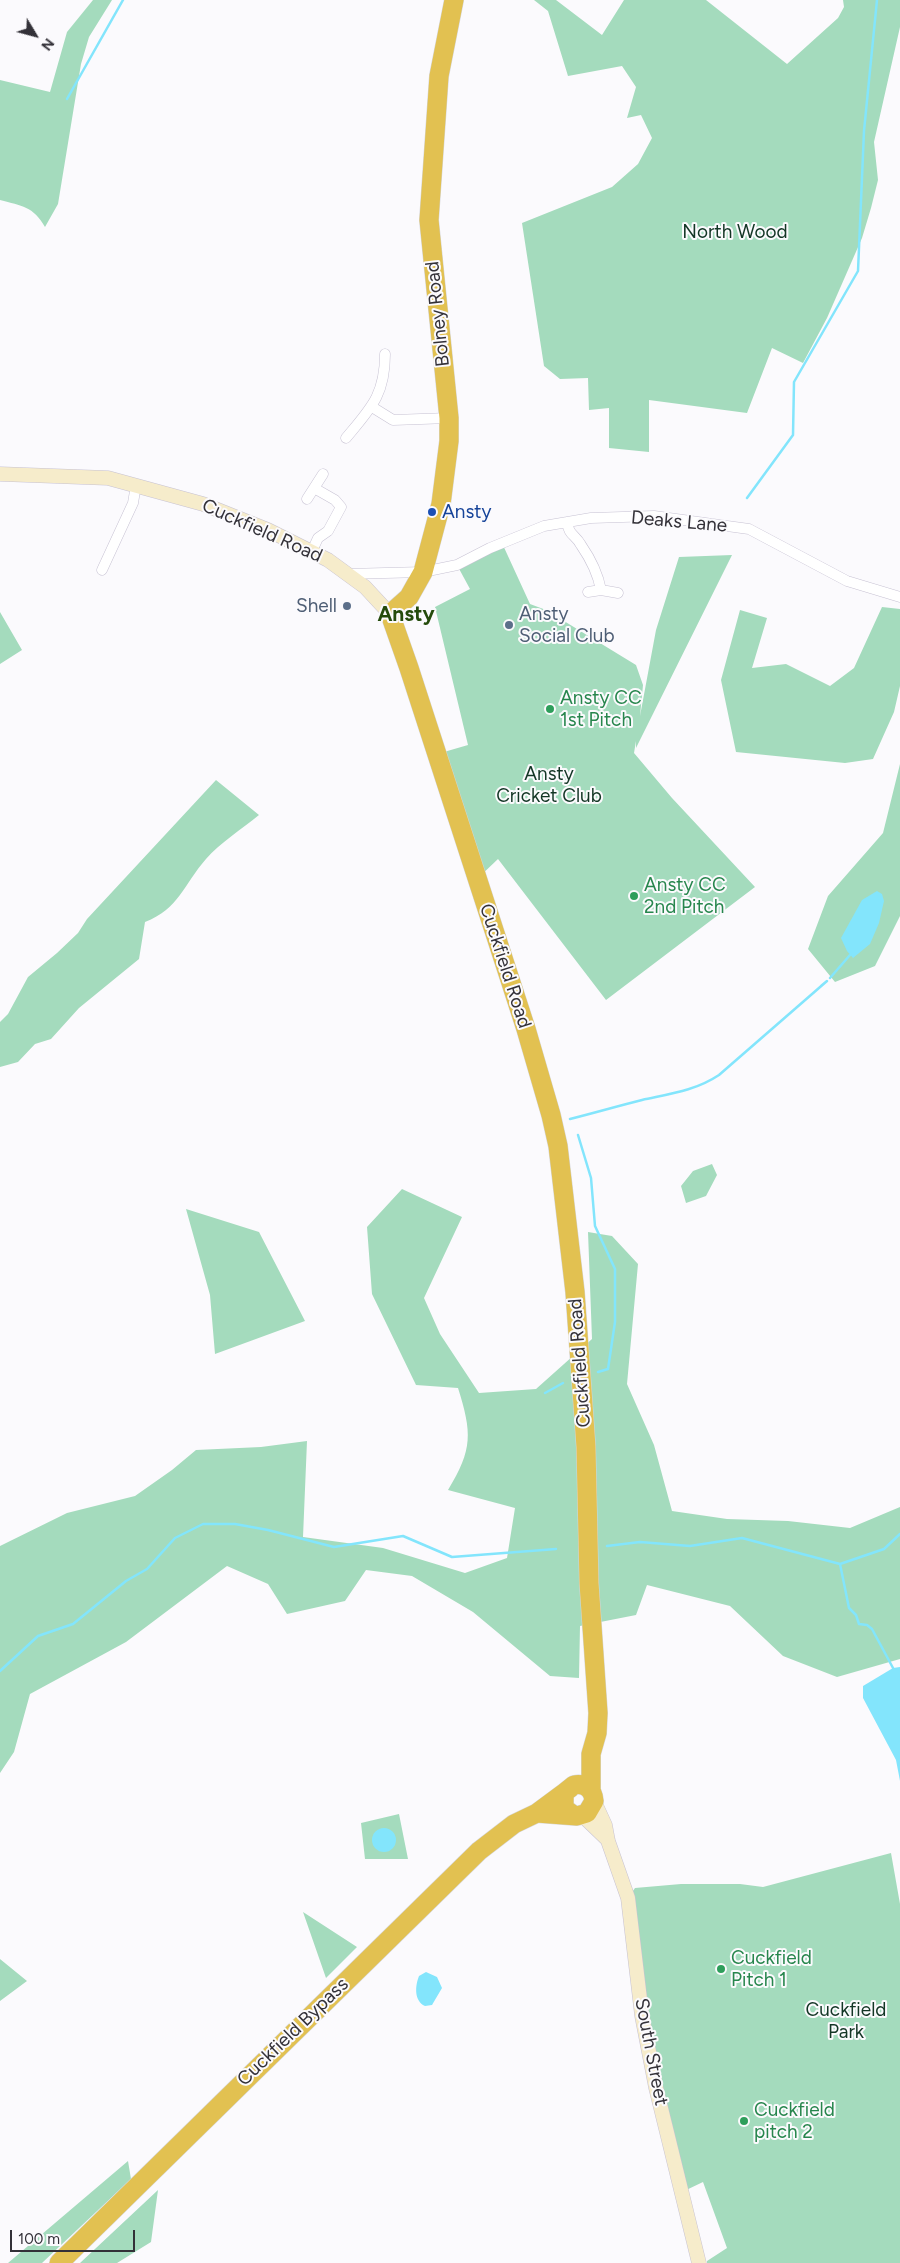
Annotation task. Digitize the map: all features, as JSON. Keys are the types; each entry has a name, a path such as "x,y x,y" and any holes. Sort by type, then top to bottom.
{"highway":[{"name":"Bolney Road","path":"390,614 409,597 423,572 440,504 449,441 449,418 429,220 439,76 454,0"},
{"name":"Cuckfield Road","path":"390,614 526,1029 558,1146 575,1292 586,1447 589,1583 598,1712 597,1733 591,1754 592,1796"},
{"name":"Cuckfield Road","path":"567,1790 591,1754"},
{"path":"582,1784 592,1796 591,1810 577,1815 564,1808 567,1790 582,1784"},
{"name":"Cuckfield Bypass","path":"59,2263 479,1851 514,1824 537,1814 567,1790"},
{"name":"Cuckfield Bypass","path":"537,1814 577,1815"}],"main road":[{"name":"Cuckfield Road","path":"1,475 108,478 203,504 312,551 365,587 390,614"},
{"name":"South Street","path":"592,1796 606,1825 608,1841 628,1898 642,2016 699,2263"},
{"name":"South Street","path":"577,1815 608,1841"}],"street":[{"path":"346,438 377,399 385,374 385,354"},
{"path":"372,407 393,420 449,418"},
{"path":"307,498 323,474"},
{"path":"102,570 133,503 136,485"},
{"path":"312,551 318,538 328,531 340,508 335,500 314,488"},
{"name":"Deaks Lane","path":"347,574 423,572 457,565 490,548 544,526 591,518 654,516 749,530 847,581 900,597"},
{"path":"567,522 569,532 580,543 599,580 601,590"},
{"path":"588,592 601,590 618,593"}],"green space":[{"path":"93,0 112,0 89,37 81,64 58,204 45,227 36,215 26,208 0,200 0,80 50,92 67,32"},
{"name":"North Wood","path":"534,0 556,0 602,35 624,0 706,0 787,64 838,18 844,7 843,0 900,0 900,27 874,142 878,180 871,208 862,238 827,318 803,363 772,348 747,413 649,400 649,452 609,448 609,408 589,410 588,378 560,379 544,366 522,223 612,187 638,164 652,138 641,115 627,118 636,87 622,66 568,76 548,11"},
{"name":"Ansty Cricket Club","path":"502,543 530,604 546,610 636,665 643,685 640,716 656,630 679,557 732,555 636,748 636,741 634,753 672,798 755,887 606,1000 498,859 477,879 437,754 468,745 435,607 470,589 457,565"},
{"path":"882,607 900,609 900,686 894,712 873,759 845,763 736,752 721,680 740,610 767,618 752,668 786,664 830,686 854,668"},
{"path":"0,612 22,650 0,664"},
{"path":"900,764 900,916 875,966 835,982 808,949 828,896 883,833"},
{"path":"216,780 259,815 224,842 206,859 180,895 166,910 145,922 139,959 79,1008 51,1039 35,1044 18,1062 0,1067 0,1022 8,1014 28,977 78,933 87,919"},
{"path":"712,1164 717,1175 706,1196 686,1203 681,1186 693,1171"},
{"path":"402,1189 462,1217 424,1298 440,1334 479,1393 536,1389 592,1339 588,1232 612,1236 638,1264 627,1384 654,1445 672,1511 727,1519 788,1521 850,1528 900,1507 900,1659 837,1677 783,1656 730,1606 647,1585 636,1615 580,1626 579,1678 550,1676 473,1612 412,1576 366,1570 345,1601 287,1614 268,1584 227,1566 126,1642 30,1694 14,1752 0,1773 0,1546 67,1513 135,1496 172,1470 196,1450 261,1447 307,1441 303,1537 383,1548 465,1573 507,1558 515,1508 448,1490 462,1463 468,1440 466,1417 458,1388 416,1385 372,1294 367,1227"},
{"path":"186,1209 259,1232 305,1321 215,1354 210,1295"},
{"path":"399,1814 408,1859 365,1859 361,1823"},
{"name":"Cuckfield Park","path":"891,1853 900,1904 900,2263 707,2263 707,2261 727,2248 703,2182 682,2192 656,2088 628,1898 635,1888 681,1884 740,1884 763,1887"},
{"path":"303,1912 357,1947 326,1978"},
{"path":"0,1959 27,1981 0,2001"},
{"path":"128,2161 131,2179 42,2263 8,2263"},
{"path":"158,2190 151,2242 117,2263 80,2263"}],"water":[{"path":"877,891 882,894 884,901 879,923 870,944 853,958 847,951 841,938 862,900"},
{"path":"900,1667 900,1781 896,1760 863,1698 863,1686 893,1668"},
{"path":"384,1828 389,1829 395,1835 395,1845 389,1851 384,1852 379,1851 373,1845 372,1840 373,1835 379,1829"},
{"path":"426,1972 437,1977 442,1988 432,2005 425,2006 419,2001 416,1989 419,1976"}],"waterway":[{"path":"67,99 123,0"},
{"path":"747,498 793,435 794,382 858,271 864,131 877,0"},
{"path":"830,978 850,955"},
{"path":"570,1119 701,1085 719,1075 827,981 821,986"},
{"path":"578,1135 591,1178 595,1226 615,1269 615,1322 608,1369 598,1372"},
{"path":"545,1393 563,1383"},
{"path":"0,1671 38,1636 73,1624 126,1581 147,1569 175,1538 203,1524 235,1524 268,1530 334,1547 403,1536 452,1557 556,1549"},
{"path":"607,1546 640,1542 690,1546 742,1538 840,1564 884,1549 900,1534"},
{"path":"840,1564 849,1608 856,1615 859,1624 867,1625 872,1629 893,1668"}],"place":[{"name":"Ansty","path":"432,512"},
{"name":"Shell","path":"347,606"},
{"name":"Ansty Social Club","path":"509,625"},
{"name":"Ansty CC 1st Pitch","path":"550,709"},
{"name":"Ansty CC 2nd Pitch","path":"634,896"},
{"name":"Cuckfield Pitch 1","path":"721,1969"},
{"name":"Cuckfield pitch 2","path":"744,2121"}],"district":[{"name":"Ansty","path":"406,615"}]}
